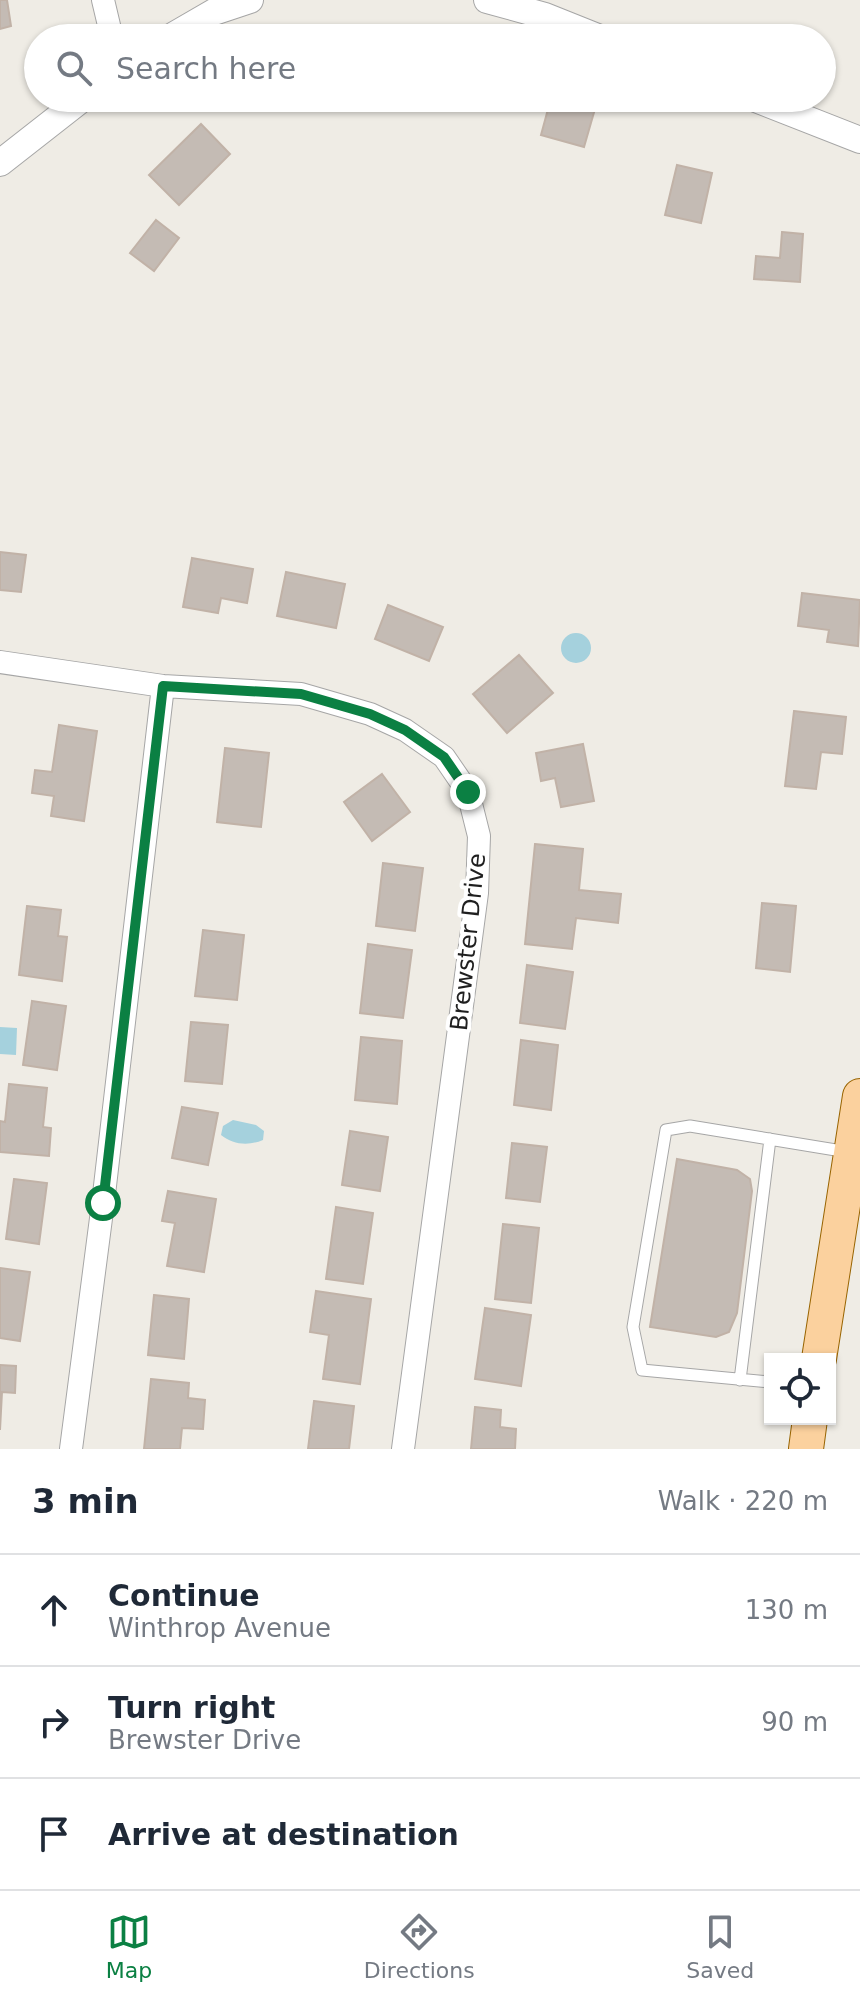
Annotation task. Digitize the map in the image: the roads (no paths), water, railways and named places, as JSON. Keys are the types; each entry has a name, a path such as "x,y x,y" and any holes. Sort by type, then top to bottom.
{"main road":[{"path":"820,1353 860,1096"},
{"path":"806,1449 809,1425"}],"street":[{"path":"103,0 109,24"},
{"path":"193,24 214,12 250,0"},
{"path":"487,0 565,24"},
{"path":"0,163 65,112"},
{"path":"789,112 860,140"},
{"name":"Brewster Drive","path":"0,662 163,686 301,694 370,714 405,730 444,757 468,792 479,836 477,893 403,1449"},
{"path":"71,1449 163,686"}],"lane":[{"path":"764,1382 642,1370 633,1327 666,1130 690,1126 852,1152"},
{"path":"740,1380 770,1139"}],"water":[{"path":"576,633 586,638 591,648 586,658 576,663 566,658 561,648 566,638"},
{"path":"0,1027 17,1028 16,1055 0,1054"},
{"path":"233,1120 256,1125 264,1131 263,1140 241,1144 221,1135 223,1126"}]}
